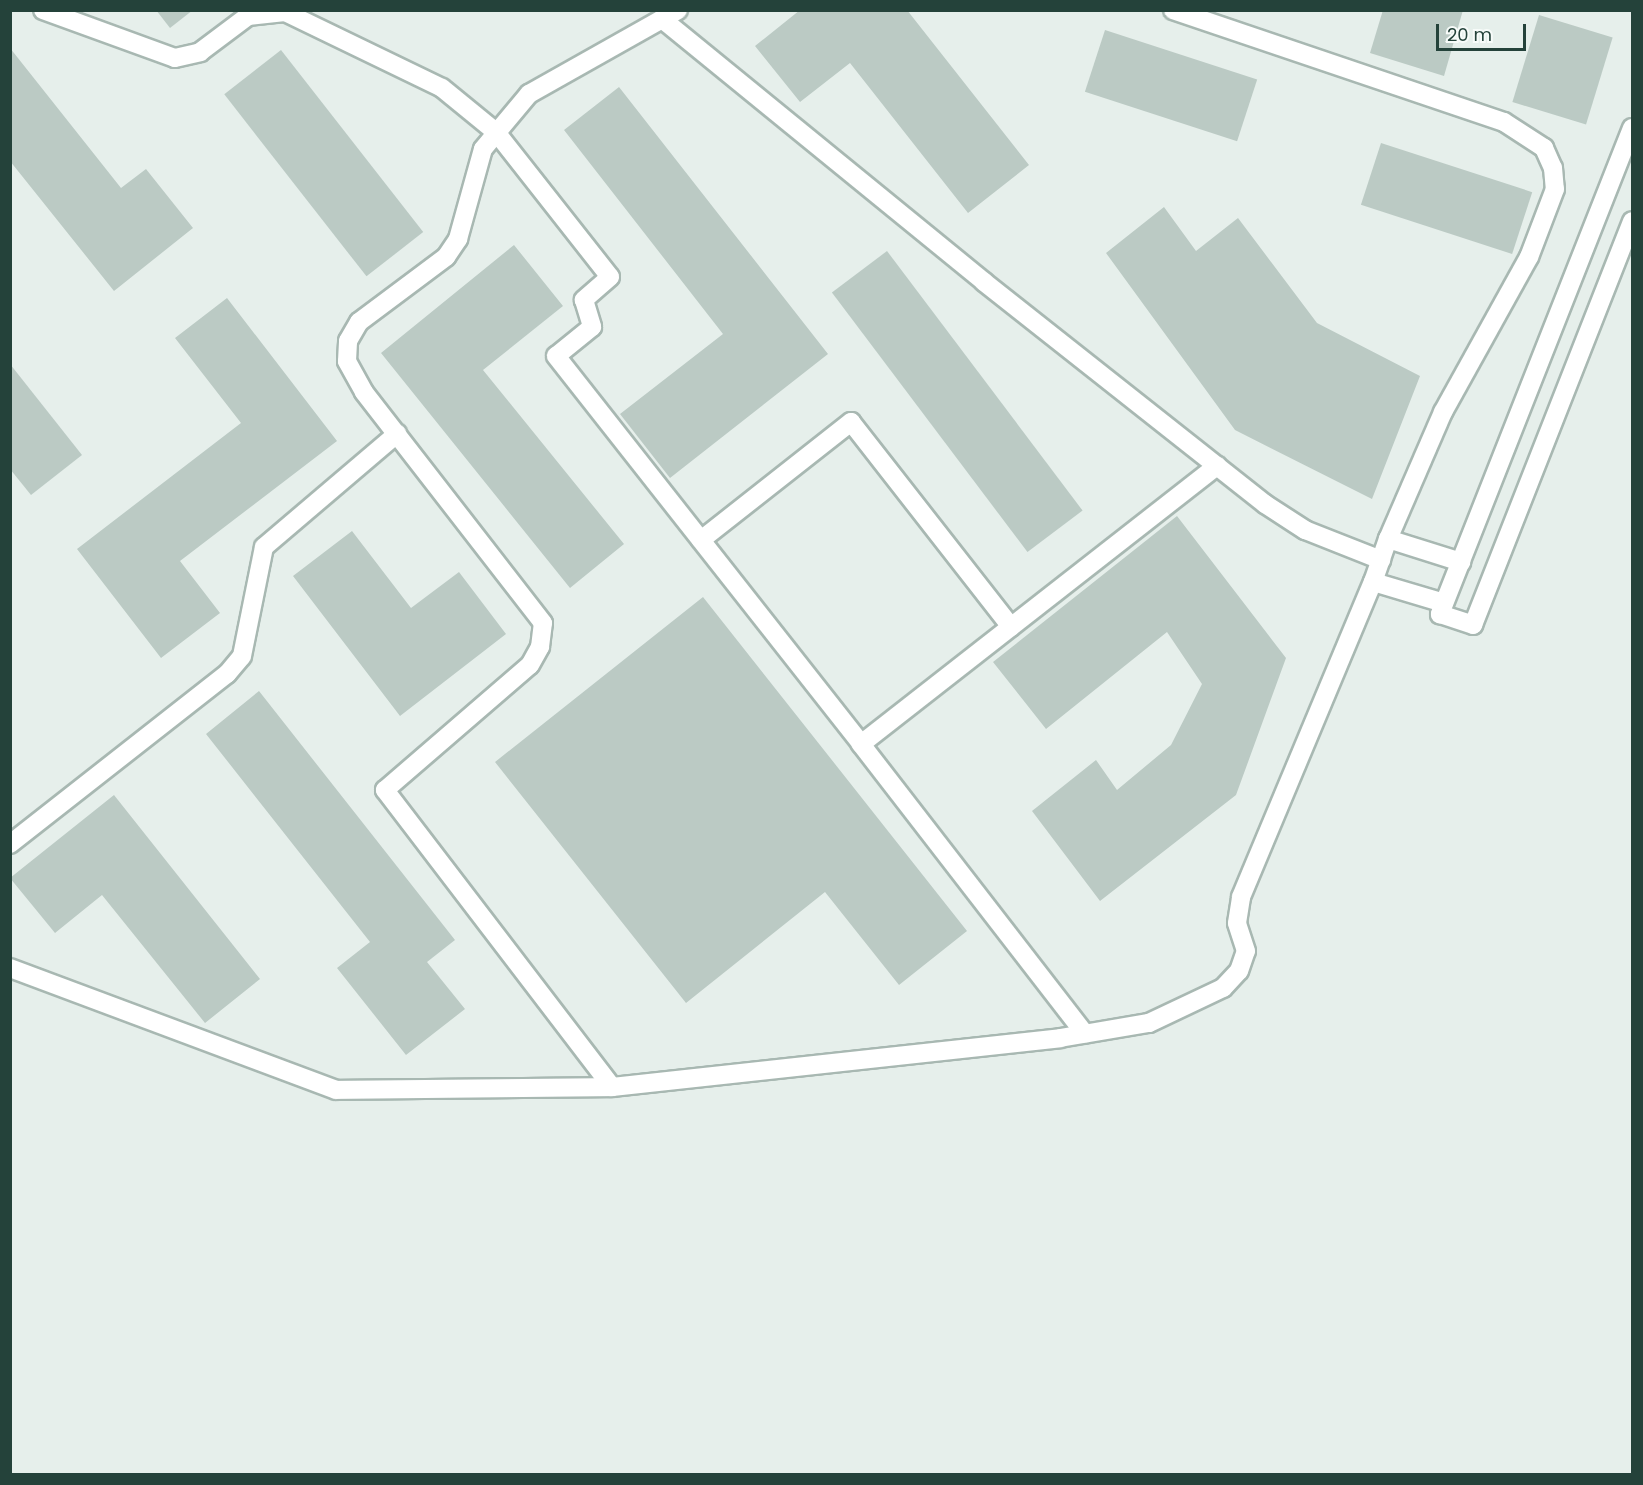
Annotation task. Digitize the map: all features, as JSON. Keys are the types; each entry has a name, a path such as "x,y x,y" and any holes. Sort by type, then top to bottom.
{"street":[{"path":"43,10 175,58 200,52 248,16 285,12 442,88 496,132 610,277 584,300 592,327 556,356 1085,1034"},
{"path":"10,968 336,1090 612,1087 1085,1034 1149,1023 1222,988 1239,971 1246,951 1237,923 1240,897 1373,582 1388,539 1443,412 1529,257 1555,189 1552,168 1544,148 1504,122 1173,10"},
{"path":"612,1087 385,790 530,665 540,647 543,623 364,392 347,361 348,341 359,322 446,257 458,239 483,149 530,94 670,15 984,282 1217,466 1305,530 1381,560"},
{"path":"1632,128 1440,614 1473,625 1632,221"},
{"path":"701,540 851,422 1011,627"},
{"path":"10,844 227,674 242,656 264,547 397,434"},
{"path":"861,744 1217,466"},
{"path":"1388,539 1461,562"},
{"path":"1373,582 1444,603"}],"building":[{"path":"156,10 193,10 170,28"},
{"path":"800,10 907,10 1029,165 968,213 850,63 800,102 755,46"},
{"path":"1383,10 1463,10 1444,76 1370,53"},
{"path":"1539,15 1613,38 1586,125 1512,102"},
{"path":"1105,30 1257,79 1237,141 1085,92"},
{"path":"10,48 121,188 146,169 193,228 114,291 10,161"},
{"path":"281,50 423,232 366,276 224,94"},
{"path":"619,87 828,354 670,478 620,414 723,334 564,130"},
{"path":"1381,143 1532,192 1512,254 1361,205"},
{"path":"1164,207 1196,251 1238,218 1317,323 1420,376 1372,499 1235,430 1106,253"},
{"path":"514,245 563,306 483,370 624,544 570,588 381,353"},
{"path":"887,251 1083,511 1027,552 832,293"},
{"path":"227,298 337,441 180,561 220,613 161,658 77,549 241,423 175,338"},
{"path":"10,364 82,455 31,495 10,469"},
{"path":"1177,516 1286,658 1236,795 1100,901 1032,811 1096,760 1117,790 1171,745 1202,684 1167,632 1046,729 993,662"},
{"path":"352,531 411,608 459,572 506,634 400,716 293,576"},
{"path":"703,597 967,931 899,985 825,892 686,1003 495,762"},
{"path":"259,691 455,940 427,962 465,1009 406,1055 337,968 370,942 206,734"},
{"path":"114,795 260,979 205,1023 102,895 55,933 10,878"}]}
